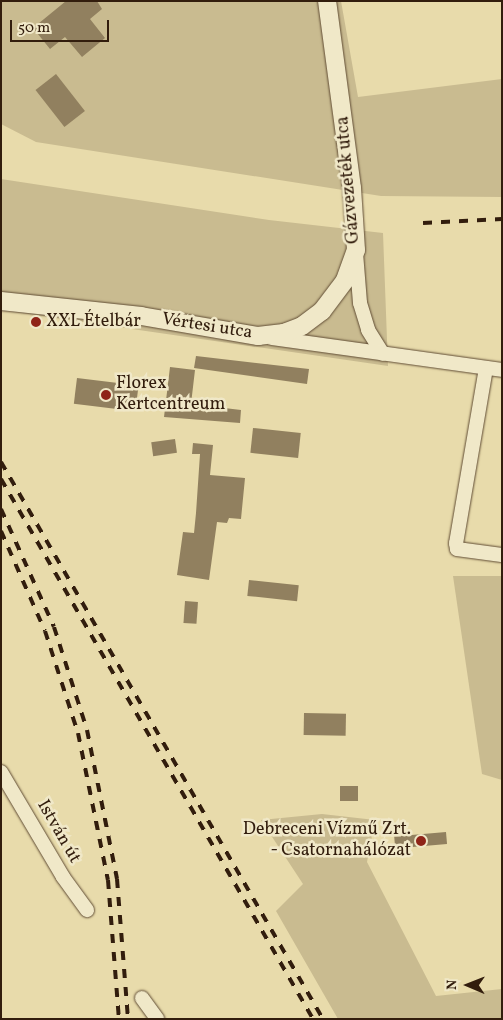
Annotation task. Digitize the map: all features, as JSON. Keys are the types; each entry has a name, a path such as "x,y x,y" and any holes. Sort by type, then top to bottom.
{"street":[{"name":"Gázvezeték utca","path":"258,336 284,333 302,326 322,311 345,280 356,250 352,188 327,1"},
{"path":"356,250 360,303 368,330 383,354"},
{"name":"Vértesi utca","path":"1,301 141,316 258,336 502,370"},
{"path":"486,368 456,543 457,549 468,552 502,555"},
{"name":"István út","path":"1,772 63,877 87,910"},
{"path":"142,998 157,1019"}],"shaded area":[{"path":"1,1 341,1 358,97 502,79 502,197 381,196 36,142 1,124"},
{"path":"1,179 269,220 383,233 388,366 1,310"},
{"path":"453,576 502,576 502,780 482,774"},
{"path":"322,814 375,820 367,862 436,996 502,989 502,1019 338,1019 276,911 303,884 261,820"}],"building":[{"path":"66,1 97,1 102,9 90,19 105,38 82,57 65,37 50,49 33,28"},
{"path":"56,74 85,111 64,127 36,90"},
{"path":"196,356 309,369 307,384 194,368"},
{"path":"170,367 195,370 191,404 241,410 240,423 164,417"},
{"name":"Florex Kertcentreum","path":"77,378 139,386 135,411 74,404"},
{"path":"253,428 301,433 298,458 250,453"},
{"path":"175,439 177,453 153,456 151,442"},
{"path":"193,443 213,445 210,475 245,478 241,519 229,518 227,523 217,522 209,580 177,575 183,532 194,533 200,454 192,454"},
{"path":"249,580 299,585 297,601 247,596"},
{"path":"185,601 198,602 196,624 183,623"},
{"path":"304,713 346,714 346,736 304,735"},
{"path":"340,786 358,786 358,801 340,801"},
{"name":"Debreceni Vízmű Zrt. - Csatornahálózat","path":"446,832 447,844 395,848 394,837"}],"railway":[{"path":"423,223 502,219"},
{"path":"1,462 323,1019"},
{"path":"1,479 313,1019"},
{"path":"1,509 54,627 87,730 117,879 128,1019"},
{"path":"1,531 45,631 78,733 108,880 119,1019"}],"place":[{"name":"XXL Ételbár","path":"36,322"},
{"name":"Florex Kertcentreum","path":"106,395"},
{"name":"Debreceni Vízmű Zrt. - Csatornahálózat","path":"421,841"}]}
